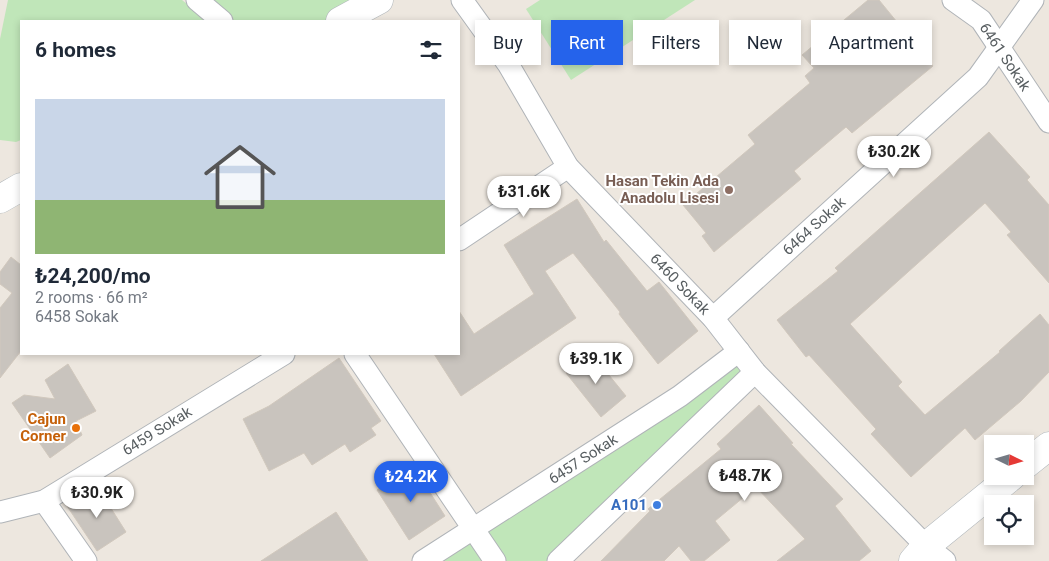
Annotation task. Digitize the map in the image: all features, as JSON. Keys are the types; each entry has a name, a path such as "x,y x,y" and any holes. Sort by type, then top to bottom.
{"street":[{"path":"197,0 221,20"},
{"path":"342,20 379,0"},
{"name":"6460 Sokak","path":"462,0 508,64 568,167 713,318 755,372 928,556"},
{"name":"6461 Sokak","path":"953,0 981,20 1049,122"},
{"name":"6464 Sokak","path":"713,318 978,77 1033,0"},
{"path":"460,239 568,167"},
{"path":"0,198 20,188"},
{"name":"6457 Sokak","path":"423,561 680,396 739,351"},
{"name":"6459 Sokak","path":"0,512 44,500 282,355"},
{"path":"356,355 496,561"},
{"path":"558,561 755,372"},
{"path":"1034,458 1049,446"},
{"path":"928,556 1003,485"},
{"path":"44,500 86,561"}],"green space":[{"path":"8,0 182,0 207,20 20,20 20,140 16,142 0,140 0,39"},
{"path":"202,0 381,0 343,20 224,20"},
{"path":"540,0 695,0 664,20 633,20 633,40 623,46 623,20 551,20 551,48 541,33 541,20 533,20 526,9"},
{"path":"561,65 594,65 571,80"},
{"path":"739,351 755,372 558,561 423,561"}],"building":[{"path":"868,0 879,0 895,20 844,20"},
{"path":"811,48 811,65 802,55"},
{"path":"811,65 933,66 852,133 846,127 794,171 801,179 714,252 702,236 706,233 683,205 755,144 748,135 810,83 805,76 814,68"},
{"path":"989,132 1030,177 1027,180 1049,205 1049,283 1007,235 1011,232 985,203 850,324 902,382 898,386 925,415 1000,352 1040,314 1049,325 1049,372 1021,401 975,440 965,428 911,477 871,434 876,429 809,355 806,357 777,320 838,271 835,268"},
{"path":"577,199 604,242 606,240 647,291 659,282 698,331 658,364 573,253 545,271 576,318 461,396 435,355 460,355 460,313 474,334 534,294 504,245"},
{"path":"11,257 20,264 20,352 0,378 0,308 12,293 0,284 0,272"},
{"path":"591,353 626,396 601,417 566,373"},
{"path":"339,358 381,421 371,428 376,435 350,452 345,444 312,465 304,453 269,471 243,419 269,406"},
{"path":"68,364 96,411 76,421 82,435 50,458 12,403 24,395 55,399 45,380"},
{"path":"759,405 793,443 791,444 843,499 835,506 871,551 859,561 777,561 805,539 756,487 715,521 730,540 704,561 691,561 679,546 664,561 601,561 650,511 648,509 721,449 717,444"},
{"path":"413,466 445,516 409,540 377,490"},
{"path":"97,486 126,532 97,551 67,506"},
{"path":"336,512 368,561 261,561"}],"place":[{"name":"Hasan Tekin Ada Anadolu Lisesi","path":"729,190"},
{"name":"Cajun Corner","path":"76,428"},
{"name":"A101","path":"657,505"}]}
